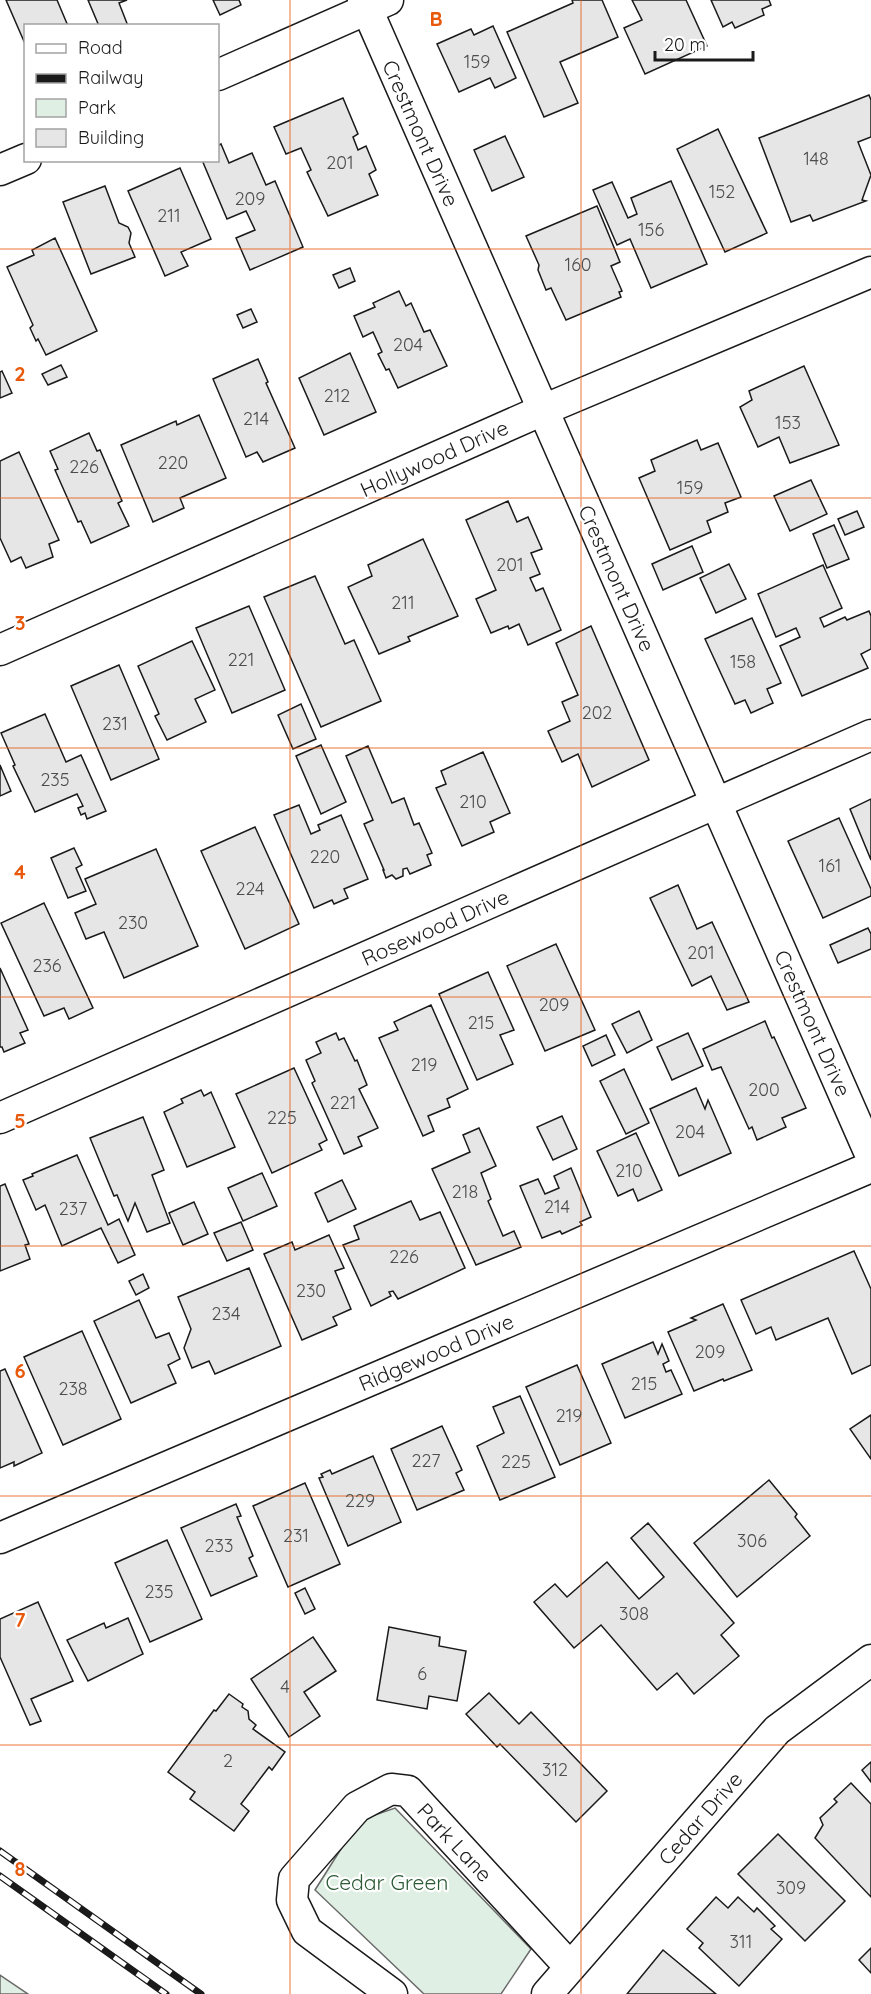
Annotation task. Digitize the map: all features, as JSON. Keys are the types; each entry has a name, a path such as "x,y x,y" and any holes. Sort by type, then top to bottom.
{"street":[{"path":"219,75 373,3"},
{"name":"Crestmont Drive","path":"373,3 543,411 871,1156"},
{"path":"0,170 24,160"},
{"name":"Hollywood Drive","path":"0,650 543,411 871,272"},
{"name":"Rosewood Drive","path":"0,1118 871,735"},
{"name":"Ridgewood Drive","path":"0,1538 871,1167"},
{"name":"Cedar Drive","path":"547,1994 777,1730 871,1660"},
{"name":"Park Lane","path":"392,1994 307,1931 292,1900 294,1879 357,1807 391,1789 408,1791 570,1967"}],"green space":[{"name":"Cedar Green","path":"395,1808 531,1949 501,1994 424,1994 315,1890 346,1841 369,1817"},
{"path":"0,1975 28,1994 0,1994"}],"building":[{"path":"6,0 57,0 67,24 24,24 24,41"},
{"path":"88,0 127,0 119,3 127,24 98,24"},
{"path":"213,0 239,0 241,5 220,15"},
{"path":"572,0 602,0 618,37 560,62 578,103 544,117 507,32 573,3"},
{"path":"632,0 686,0 707,46 645,74 624,28 642,20"},
{"path":"711,0 769,0 771,5 762,9 764,15 735,28 732,22 723,27"},
{"path":"493,26 516,78 495,88 490,78 459,92 437,44 471,29 474,35"},
{"path":"869,95 871,137 858,142 871,175 862,200 866,201 813,221 810,215 791,222 759,138"},
{"path":"343,98 358,134 353,137 358,150 366,146 376,170 369,174 378,195 328,216 307,172 311,170 301,148 286,154 274,127"},
{"path":"718,129 767,233 725,252 677,149"},
{"path":"505,136 524,177 492,191 474,150"},
{"path":"221,144 229,163 252,153 266,185 275,181 303,247 250,270 236,238 255,230 246,211 227,219 203,162 219,162 219,145"},
{"path":"180,168 211,239 181,252 188,266 165,276 128,191"},
{"path":"671,181 707,264 651,288 630,239 617,245 593,190 612,182 628,218 637,214 631,198"},
{"path":"105,186 119,223 128,227 131,233 129,243 135,257 91,274 63,202"},
{"path":"597,206 620,262 611,266 622,291 619,292 621,297 566,320 551,288 546,290 538,270 539,265 526,236"},
{"path":"55,238 97,331 46,355 30,328 33,325 7,267 34,255 32,250"},
{"path":"350,268 355,281 339,288 333,275"},
{"path":"399,291 406,306 411,303 424,332 430,330 447,366 398,388 389,369 386,370 378,354 382,352 373,332 363,337 354,316 375,307 373,303"},
{"path":"251,309 257,322 243,328 237,315"},
{"path":"350,353 376,412 324,435 299,378"},
{"path":"258,359 268,382 266,383 295,448 263,462 257,452 246,457 213,379"},
{"path":"61,365 67,377 48,385 42,374"},
{"path":"804,366 839,445 790,463 779,437 758,447 740,407 752,400 749,391"},
{"path":"2,371 12,393 0,398 0,372"},
{"path":"199,415 226,478 180,498 184,508 153,522 121,445 176,421 177,425"},
{"path":"89,433 97,451 100,450 122,501 118,503 129,526 91,543 81,521 78,522 55,470 58,469 50,451"},
{"path":"697,440 701,450 718,443 741,497 725,503 728,512 707,521 711,532 670,550 639,478 655,471 651,460"},
{"path":"19,452 59,540 49,544 53,557 26,568 21,557 11,562 0,538 0,461"},
{"path":"811,480 827,514 790,531 774,496"},
{"path":"508,501 517,522 528,517 542,549 531,553 540,574 530,578 536,591 543,588 561,630 528,645 519,624 491,633 476,599 496,590 466,520"},
{"path":"857,511 864,527 845,535 838,519"},
{"path":"834,525 849,559 827,568 813,534"},
{"path":"423,539 458,616 408,637 410,641 379,654 348,587 372,576 368,565"},
{"path":"692,546 703,572 663,590 652,564"},
{"path":"729,564 746,599 716,613 700,578"},
{"path":"823,565 842,608 820,618 824,627 845,617 847,620 869,611 871,649 861,654 868,668 802,696 780,646 800,637 796,628 776,637 758,594"},
{"path":"315,576 345,644 354,640 381,701 321,727 264,597"},
{"path":"249,606 285,690 232,713 196,628"},
{"path":"752,618 781,683 767,689 773,703 751,713 745,700 735,704 705,639"},
{"path":"591,626 649,760 592,787 578,754 562,762 548,731 570,721 562,702 578,695 556,643"},
{"path":"192,641 215,690 195,699 206,722 167,740 155,716 159,714 138,666"},
{"path":"119,665 159,759 111,780 71,686"},
{"path":"301,704 316,739 293,749 278,715"},
{"path":"45,714 66,762 81,755 106,811 87,819 85,813 81,815 78,808 83,806 77,794 35,812 13,766 15,765 1,733"},
{"path":"321,745 346,802 321,814 296,756"},
{"path":"368,746 392,803 404,798 414,825 419,823 432,853 427,855 431,865 410,874 407,868 403,869 403,876 396,879 392,875 386,878 364,824 373,820 346,756"},
{"path":"483,752 510,813 490,822 494,832 462,846 436,788 446,784 441,771"},
{"path":"0,765 11,791 0,796"},
{"path":"871,799 871,860 850,809"},
{"path":"299,805 311,834 320,830 318,825 341,815 368,879 344,889 348,898 334,904 332,900 314,908 274,815"},
{"path":"839,818 871,889 871,896 823,918 788,841"},
{"path":"255,827 299,924 245,949 201,851"},
{"path":"74,848 82,865 76,868 86,891 68,898 51,858"},
{"path":"156,849 198,946 124,978 104,932 86,939 75,913 96,904 85,879"},
{"path":"678,885 697,929 712,922 749,1002 727,1010 711,976 692,986 650,898"},
{"path":"44,903 93,1008 69,1019 64,1008 44,1016 1,923"},
{"path":"868,928 871,934 871,949 838,963 830,945"},
{"path":"556,944 595,1030 545,1051 507,966"},
{"path":"0,968 28,1030 20,1033 25,1043 4,1052 0,1047"},
{"path":"488,972 514,1030 500,1035 513,1064 477,1080 439,994"},
{"path":"431,1005 468,1089 447,1099 450,1107 428,1116 434,1131 423,1136 379,1038 398,1030 394,1022"},
{"path":"639,1011 652,1040 627,1053 612,1024"},
{"path":"765,1021 806,1108 782,1118 786,1127 757,1140 752,1127 749,1129 721,1067 712,1070 703,1049"},
{"path":"336,1033 339,1040 344,1038 355,1061 357,1060 367,1085 359,1089 378,1128 358,1137 362,1146 344,1154 312,1083 315,1081 306,1060 321,1053 316,1042"},
{"path":"688,1033 703,1066 672,1080 657,1047"},
{"path":"606,1035 615,1055 592,1066 583,1046"},
{"path":"294,1068 327,1140 319,1144 322,1150 272,1173 236,1094"},
{"path":"624,1069 649,1123 626,1134 600,1081"},
{"path":"696,1088 705,1109 708,1100 731,1153 679,1176 650,1109"},
{"path":"201,1090 204,1096 211,1092 235,1147 187,1167 164,1112 183,1103 181,1099"},
{"path":"562,1116 577,1149 553,1160 537,1127"},
{"path":"143,1117 164,1170 152,1175 170,1223 147,1232 135,1203 128,1221 117,1195 114,1196 90,1138"},
{"path":"479,1128 496,1166 481,1173 491,1199 488,1201 503,1236 514,1231 521,1247 476,1265 432,1169 470,1152 463,1135"},
{"path":"636,1133 662,1190 638,1201 633,1189 618,1196 597,1151"},
{"path":"77,1155 108,1225 119,1219 135,1255 118,1263 101,1228 62,1246 45,1205 36,1210 23,1180"},
{"path":"571,1168 591,1217 580,1222 582,1225 562,1234 560,1231 542,1238 520,1186 538,1179 545,1194 559,1188 554,1176"},
{"path":"262,1173 277,1206 243,1221 228,1188"},
{"path":"342,1180 356,1209 328,1222 315,1193"},
{"path":"5,1184 29,1244 25,1245 30,1259 0,1271 0,1186"},
{"path":"411,1201 420,1220 440,1212 465,1268 398,1299 393,1291 389,1292 391,1296 371,1306 343,1245 359,1239 354,1226"},
{"path":"194,1202 208,1234 183,1245 169,1213"},
{"path":"241,1222 253,1250 227,1261 214,1233"},
{"path":"329,1235 344,1268 335,1271 351,1309 333,1317 337,1325 302,1340 264,1254 292,1242 295,1250"},
{"path":"854,1251 871,1289 871,1365 852,1374 828,1318 776,1340 771,1327 756,1334 741,1300"},
{"path":"249,1268 281,1346 215,1374 209,1361 192,1368 184,1348 191,1329 178,1297"},
{"path":"143,1274 149,1288 136,1295 129,1281"},
{"path":"139,1300 156,1338 169,1333 180,1359 168,1365 176,1383 131,1403 94,1321"},
{"path":"723,1304 752,1370 694,1391 668,1332 696,1320 691,1318"},
{"path":"82,1331 121,1419 63,1445 24,1357"},
{"path":"653,1342 658,1354 662,1344 669,1361 663,1364 666,1372 671,1370 682,1394 625,1418 602,1364"},
{"path":"577,1365 611,1443 560,1465 526,1387"},
{"path":"5,1369 42,1453 14,1466 14,1462 0,1468 0,1371"},
{"path":"520,1396 555,1477 500,1500 477,1446 504,1433 493,1407"},
{"path":"871,1415 871,1459 850,1429"},
{"path":"442,1426 462,1470 456,1473 464,1490 417,1510 391,1449"},
{"path":"373,1456 401,1522 348,1546 319,1478 323,1477 321,1474 330,1470 332,1474"},
{"path":"769,1480 797,1514 795,1517 810,1536 737,1597 694,1543"},
{"path":"305,1483 340,1564 288,1587 253,1506"},
{"path":"236,1504 241,1516 237,1517 253,1556 249,1558 257,1576 211,1596 181,1528"},
{"path":"648,1523 734,1623 721,1635 739,1656 694,1694 677,1673 657,1690 601,1625 574,1648 534,1602 555,1584 567,1597 607,1562 639,1599 664,1577 631,1538"},
{"path":"167,1540 202,1619 150,1642 115,1563"},
{"path":"305,1588 315,1609 305,1614 295,1593"},
{"path":"38,1602 73,1681 31,1699 41,1721 30,1725 0,1657 0,1619"},
{"path":"128,1618 143,1654 88,1681 67,1640 104,1623 106,1628"},
{"path":"389,1627 440,1637 439,1646 466,1651 457,1701 429,1696 427,1709 377,1700"},
{"path":"313,1637 336,1671 304,1692 320,1716 289,1737 251,1679"},
{"path":"489,1693 519,1724 531,1712 607,1791 576,1822 500,1744 497,1747 466,1714"},
{"path":"229,1694 243,1704 242,1707 248,1711 249,1719 256,1725 253,1729 285,1752 272,1770 269,1767 241,1804 249,1811 234,1831 190,1799 195,1792 168,1772 214,1710 216,1711"},
{"path":"871,1762 871,1782 862,1770"},
{"path":"851,1783 871,1804 871,1897 815,1838 823,1825 820,1818 837,1802 834,1799"},
{"path":"778,1834 845,1901 805,1941 738,1874"},
{"path":"716,1897 728,1908 738,1897 754,1912 757,1908 775,1926 771,1929 782,1939 739,1986 699,1948 703,1943 687,1929"},
{"path":"871,1948 871,1973 859,1960"},
{"path":"663,1950 716,1994 627,1994"}],"railway":[{"path":"0,1851 201,1994"},
{"path":"0,1876 166,1994"}]}
